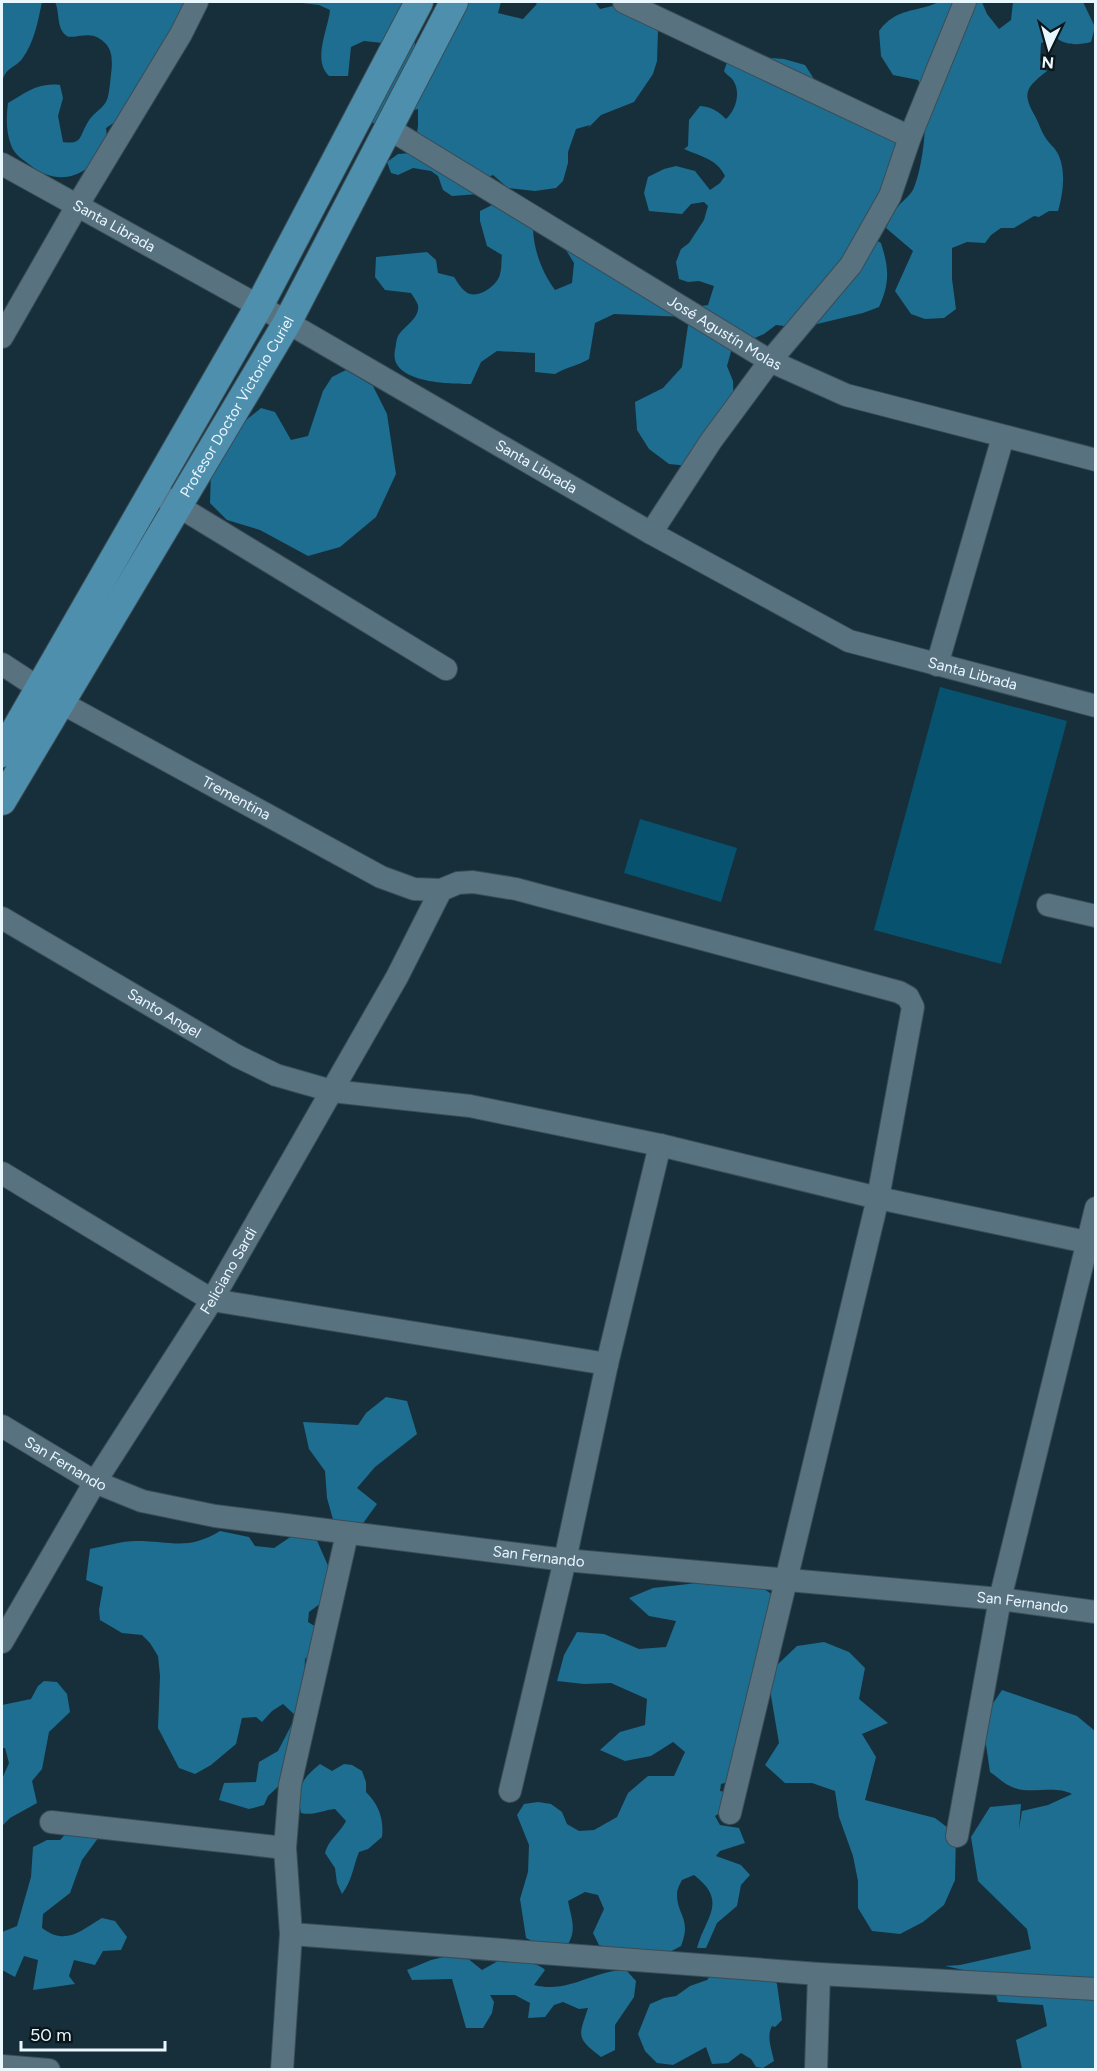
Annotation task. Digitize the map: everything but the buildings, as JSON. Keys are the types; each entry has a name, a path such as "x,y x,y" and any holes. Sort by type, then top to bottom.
{"main road":[{"name":"Profesor Doctor Victorio Curiel","path":"2,801 50,695 154,490 259,306 419,2"},
{"name":"Profesor Doctor Victorio Curiel","path":"2,753 50,695 177,507 287,323 454,2"}],"street":[{"path":"2,337 181,34 197,2"},
{"path":"624,2 910,137"},
{"path":"651,533 711,441 770,361 851,265 890,196 910,137 965,2"},
{"name":"José Agustín Molas","path":"388,128 770,361 846,395 1095,460"},
{"name":"Santa Librada","path":"2,164 259,306 651,533 849,642 1095,706"},
{"path":"938,665 1003,437"},
{"path":"154,490 177,507 446,669"},
{"name":"Trementina","path":"2,664 50,695 381,877 414,890 441,890 458,883 473,882 516,889 899,992 908,997 913,1006 878,1198 730,1813"},
{"name":"Feliciano Sardi","path":"2,1642 95,1482 213,1300 397,977 441,890"},
{"path":"1048,905 1095,915"},
{"name":"Santo Angel","path":"2,918 237,1056 276,1075 332,1091 470,1106 660,1145 878,1198 1091,1243"},
{"path":"510,1791 565,1560 607,1364 660,1145"},
{"path":"2,1173 213,1300 607,1364"},
{"path":"957,1836 1000,1599 1091,1243 1095,1208"},
{"name":"San Fernando","path":"2,1426 95,1482 142,1501 178,1510 347,1534 565,1560 1000,1599 1095,1612"},
{"path":"282,2070 291,1934 285,1848 290,1785 347,1534"},
{"path":"51,1822 285,1848"},
{"path":"291,1934 819,1974 1095,1989"},
{"path":"816,2070 819,1974"},
{"path":"2,2066 48,2070"}],"shaded area":[{"path":"2,2 42,2 30,46 22,59 5,74 2,83"},
{"path":"55,2 202,2 127,114 106,128 108,146 92,165 83,171 63,177 41,172 14,151 7,130 8,103 38,87 60,85 63,98 58,116 63,142 77,141 90,119 108,98 112,62 110,50 101,40 90,35 69,37 64,33"},
{"path":"302,2 412,2 417,21 414,52 462,2 501,2 498,13 523,19 537,2 595,2 600,9 630,2 648,13 658,31 657,61 653,74 634,102 601,115 588,128 590,125 576,129 568,152 568,163 563,181 556,188 535,191 508,188 493,175 483,179 479,194 452,196 443,190 438,176 431,171 413,168 398,175 391,173 387,162 398,154 414,151 418,109 414,110 405,122 372,123 361,114 383,43 364,41 351,47 348,76 329,76 324,69 321,53 330,10"},
{"path":"939,2 982,2 987,14 999,29 1011,20 1013,2 1083,2 1095,27 1091,42 1073,44 1056,38 1041,43 1040,61 1045,64 1047,71 1028,90 1028,101 1031,108 1061,163 1063,184 1058,211 1049,211 1039,217 1034,216 1014,228 1001,228 985,243 967,242 952,248 952,279 956,309 944,318 925,319 911,314 895,291 913,251 886,228 896,209 913,190 917,179 923,150 925,118 922,90 918,80 893,75 881,56 879,31 886,23 900,14"},
{"path":"757,57 784,59 805,65 818,85 903,142 871,237 881,243 887,268 887,283 879,307 813,325 793,327 776,325 764,334 732,348 727,366 733,381 734,412 689,466 669,464 649,449 637,430 635,402 663,388 682,367 687,317 614,314 595,323 589,359 555,374 535,372 535,353 497,351 481,362 471,384 435,382 410,375 401,369 395,361 397,339 417,314 418,305 411,293 385,290 375,277 376,257 427,252 436,260 438,273 454,277 467,293 484,292 499,278 501,267 502,255 487,246 480,221 480,211 492,205 533,229 540,261 555,290 572,283 574,263 566,250 568,239 701,306 708,305 714,286 699,281 688,282 679,279 676,262 681,249 689,243 704,220 708,206 704,202 691,204 682,214 649,211 644,193 648,177 676,166 695,171 710,190 720,183 725,176 722,170 708,159 684,149 688,146 689,120 700,106 714,110 726,119 732,112 737,97 733,81 724,71 727,62"},
{"path":"346,370 373,386 387,414 396,474 376,517 340,547 308,556 260,530 227,520 210,503 211,471 235,429 261,408 275,412 291,440 308,436 323,391 332,377"},
{"path":"940,687 1067,721 1001,964 874,930"},
{"path":"640,819 737,848 721,902 624,873"},
{"path":"386,1397 407,1401 417,1434 375,1467 357,1488 377,1504 361,1526 334,1523 327,1498 325,1471 309,1449 303,1422 358,1425 366,1413"},
{"path":"220,1531 249,1537 255,1546 274,1548 295,1534 315,1536 333,1577 325,1600 309,1612 308,1622 321,1630 312,1653 305,1659 304,1683 282,1783 268,1796 264,1805 249,1809 219,1800 224,1783 256,1782 259,1762 278,1751 296,1716 283,1704 272,1711 262,1722 256,1717 242,1718 236,1744 211,1765 195,1774 179,1768 158,1728 160,1676 158,1656 142,1635 122,1633 100,1620 99,1610 103,1587 86,1580 90,1549 131,1541 188,1543"},
{"path":"706,1582 751,1585 773,1596 748,1776 721,1784 720,1791 727,1792 725,1810 715,1816 720,1825 739,1828 745,1843 720,1851 716,1856 741,1865 750,1875 741,1885 737,1906 717,1923 706,1948 697,1948 712,1910 712,1902 705,1885 694,1875 682,1880 677,1892 685,1923 681,1946 666,1954 612,1950 599,1945 593,1933 604,1909 598,1895 585,1892 568,1901 572,1932 564,1950 538,1944 526,1938 520,1899 528,1872 529,1845 517,1815 524,1804 538,1802 551,1804 562,1812 567,1824 579,1831 594,1830 617,1817 628,1793 648,1776 674,1776 685,1752 673,1742 651,1756 625,1761 600,1750 620,1732 645,1725 647,1699 611,1683 584,1684 557,1681 564,1655 577,1632 604,1634 639,1649 666,1647 676,1621 649,1616 629,1598 653,1588"},
{"path":"824,1642 849,1652 865,1668 859,1699 888,1723 862,1734 876,1757 865,1800 935,1818 956,1834 955,1880 944,1905 923,1922 900,1934 872,1931 858,1908 858,1881 853,1856 839,1817 835,1791 812,1783 785,1783 765,1765 779,1743 770,1690 777,1665 797,1646"},
{"path":"44,1681 57,1682 67,1694 70,1712 49,1732 42,1769 32,1781 37,1803 10,1818 2,1826 2,1779 9,1763 5,1748 2,1748 2,1705 31,1699 38,1686"},
{"path":"1002,1690 1077,1716 1095,1731 1095,2069 1022,2069 1016,2040 1047,2026 1043,2005 998,2002 991,1976 945,1966 960,1965 1031,1949 1027,1929 978,1881 971,1837 990,1807 1021,1804 1019,1829 1022,1811 1048,1805 1072,1794 1057,1790 1017,1789 990,1772 985,1738 987,1712"},
{"path":"320,1764 332,1771 344,1764 352,1765 362,1771 366,1782 366,1792 377,1807 381,1818 382,1837 368,1849 359,1852 342,1894 337,1883 335,1868 325,1853 346,1821 335,1809 301,1813 299,1797 301,1785"},
{"path":"73,1826 104,1830 82,1860 70,1893 43,1914 42,1928 58,1936 73,1935 102,1918 115,1921 127,1937 121,1950 103,1951 95,1965 74,1960 69,1976 75,1984 33,1990 38,1960 24,1956 15,1977 2,1970 2,1932 17,1926 31,1877 33,1847 47,1840 60,1840"},
{"path":"461,1953 482,1970 505,1957 538,1965 545,1970 534,1985 547,1987 570,1984 614,1971 626,1970 636,1981 634,1997 615,2025 615,2050 601,2057 587,2045 581,2031 588,2008 579,2009 563,2002 554,2005 545,2017 528,2018 530,2003 515,1995 490,1995 494,2002 492,2013 483,2028 466,2028 452,1979 412,1980 407,1970 431,1960"},
{"path":"768,1972 777,1984 782,2020 770,2030 774,2061 763,2068 756,2067 751,2059 741,2053 728,2063 712,2064 706,2047 673,2065 657,2063 645,2051 638,2034 650,2004 676,1996 690,1986 707,1980 712,1974"}]}
